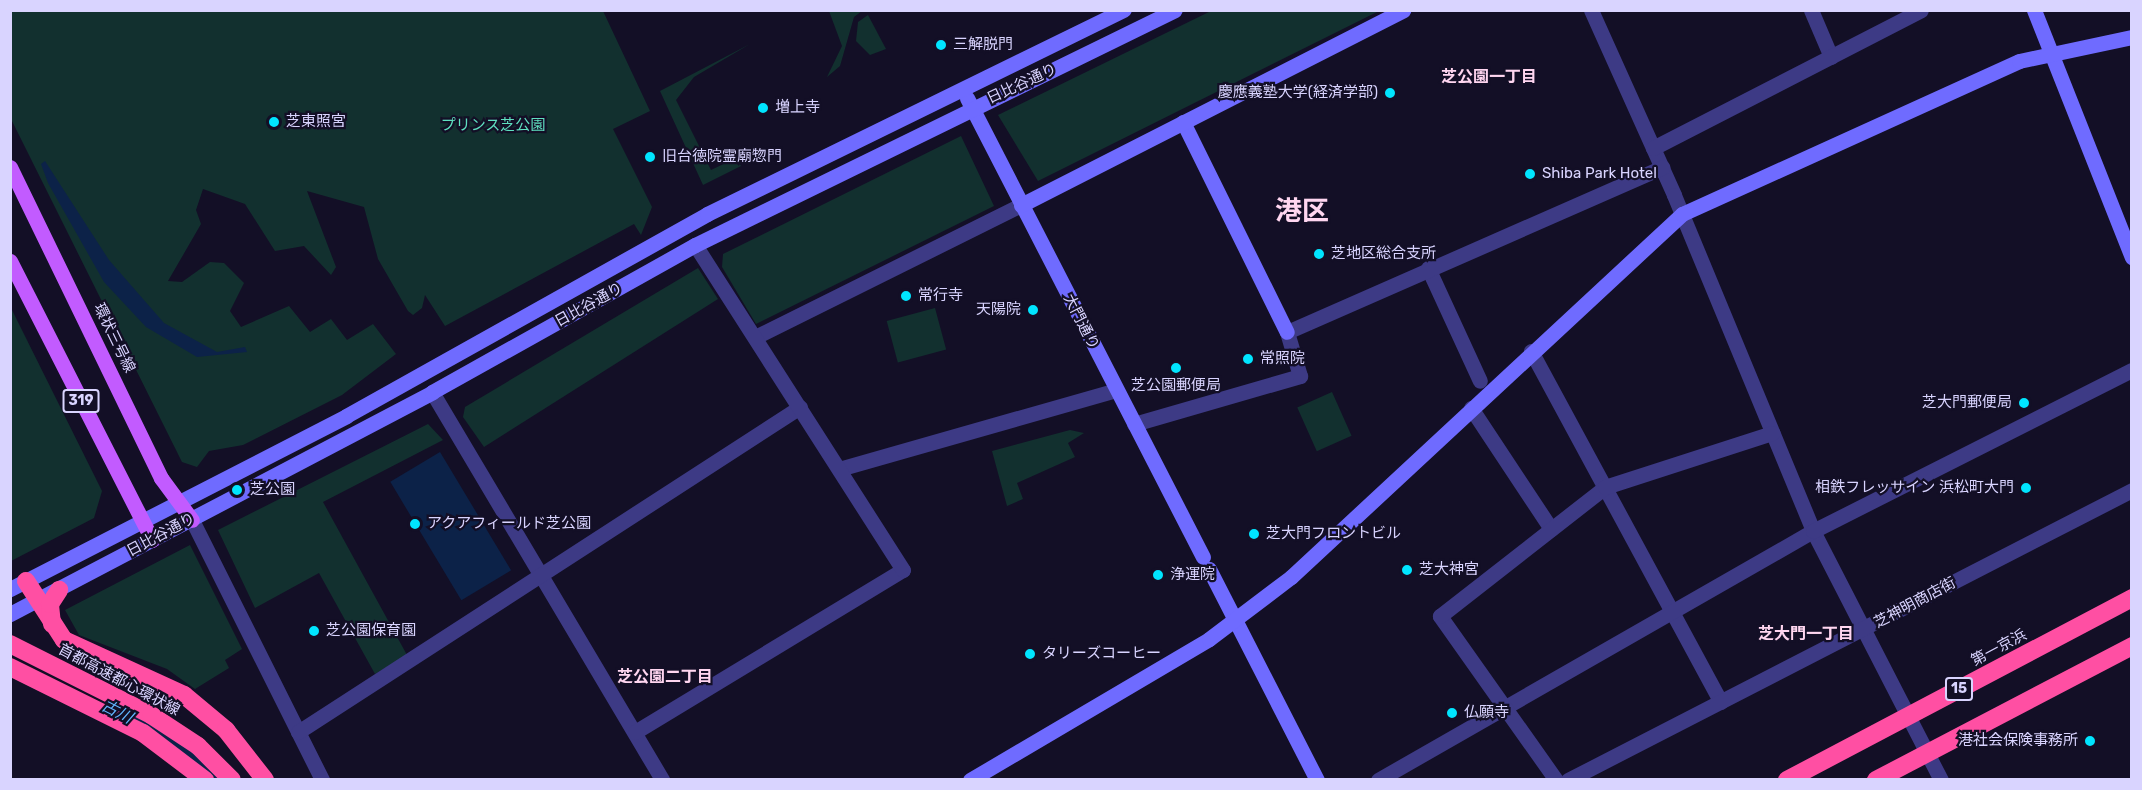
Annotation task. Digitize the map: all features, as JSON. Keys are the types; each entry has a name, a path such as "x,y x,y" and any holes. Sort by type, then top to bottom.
{"highway":[{"path":"18,585 38,601 53,624 71,645 184,695 226,730 265,780"},
{"path":"53,624 50,604 59,590"},
{"name":"第一京浜","path":"1787,780 2132,598"},
{"name":"首都高速都心環状線","path":"10,644 167,724 232,780"},
{"path":"1876,780 2132,646"},
{"path":"10,667 143,734 205,780"}],"main road":[{"name":"環状三号線","path":"10,167 175,503 192,520"},
{"name":"319","path":"10,261 152,540"}],"street":[{"name":"日比谷通り","path":"18,585 415,378 707,214 1105,15 1124,10"},
{"name":"日比谷通り","path":"10,614 432,392 695,245 1175,10"},
{"path":"754,337 1403,10"},
{"path":"1591,10 1662,167 1813,531 1941,780"},
{"path":"1811,10 1832,57"},
{"path":"1653,148 1921,10"},
{"path":"2034,10 2048,56 2132,257"},
{"path":"969,780 1235,620 1291,577 1531,351 1682,214 2019,61 2132,37"},
{"name":"大門通り","path":"961,86 1317,780"},
{"path":"1134,424 1300,376 1287,332 1183,122"},
{"path":"1287,332 1662,167"},
{"path":"635,732 903,570 695,245"},
{"path":"1428,268 1480,381"},
{"path":"1531,351 1721,702"},
{"path":"1378,780 1813,531 2132,370"},
{"path":"839,469 1116,390"},
{"path":"432,392 662,780"},
{"path":"298,732 800,407"},
{"path":"1471,408 1551,529"},
{"path":"1557,780 1440,616 1605,487 1772,433"},
{"name":"芝神明商店街","path":"1568,780 1864,630 2132,490"},
{"path":"192,520 322,780"}],"green space":[{"name":"プリンス芝公園","path":"11,11 603,11 650,111 613,129 652,207 641,235 634,224 445,326 425,295 422,308 413,315 408,311 378,259 364,207 307,191 336,267 331,275 304,246 275,251 245,204 203,189 196,210 201,224 168,281 182,282 210,262 224,263 244,283 230,311 241,327 289,306 310,332 331,319 347,340 373,324 396,354 342,395 243,445 209,451 197,467 182,462 11,119"},
{"path":"829,11 862,11 854,17 840,66 827,77 842,46"},
{"path":"1211,11 1379,11 1038,181 998,115"},
{"path":"868,15 886,49 870,55 856,41 858,22"},
{"path":"750,44 694,77 676,100 711,170 736,158 741,166 703,185 660,91"},
{"path":"961,136 994,206 756,324 722,267 723,254"},
{"path":"698,268 718,299 484,447 463,417 465,407"},
{"path":"11,308 102,491 94,518 11,561"},
{"path":"935,308 946,350 898,362 887,321"},
{"path":"1332,392 1352,436 1317,451 1297,407"},
{"name":"芝公園","path":"428,424 443,440 323,502 407,655 375,674 319,573 255,608 218,530"},
{"path":"1070,430 1084,433 1068,443 1075,457 1017,483 1023,499 1007,506 992,451"},
{"path":"190,545 242,649 225,660 229,668 195,689 167,669 79,635 65,610"}],"water":[{"path":"45,161 109,260 164,323 217,352 245,347 247,352 197,357 146,327 104,282 48,183 41,164"},
{"path":"440,452 511,570 461,600 390,482"}],"waterway":[{"name":"古川","path":"123,715 160,734 215,780"}],"place":[{"name":"三解脱門","path":"941,45"},
{"name":"慶應義塾大学(経済学部)","path":"1390,93"},
{"name":"増上寺","path":"763,108"},
{"name":"芝東照宮","path":"274,122"},
{"name":"旧台徳院霊廟惣門","path":"650,157"},
{"name":"Shiba Park Hotel","path":"1530,174"},
{"name":"芝地区総合支所","path":"1319,254"},
{"name":"常行寺","path":"906,296"},
{"name":"天陽院","path":"1033,310"},
{"name":"常照院","path":"1248,359"},
{"name":"芝公園郵便局","path":"1176,368"},
{"name":"芝大門郵便局","path":"2024,403"},
{"name":"相鉄フレッサイン 浜松町大門","path":"2026,488"},
{"name":"芝公園","path":"237,490"},
{"name":"アクアフィールド芝公園","path":"415,524"},
{"name":"芝大門フロントビル","path":"1254,534"},
{"name":"芝大神宮","path":"1407,570"},
{"name":"浄運院","path":"1158,575"},
{"name":"芝公園保育園","path":"314,631"},
{"name":"タリーズコーヒー","path":"1030,654"},
{"name":"仏願寺","path":"1452,713"},
{"name":"港社会保険事務所","path":"2090,741"}],"district":[{"name":"芝公園一丁目","path":"1489,77"},
{"name":"港区","path":"1302,212"},
{"name":"芝大門一丁目","path":"1806,634"},
{"name":"芝公園二丁目","path":"665,677"}]}
